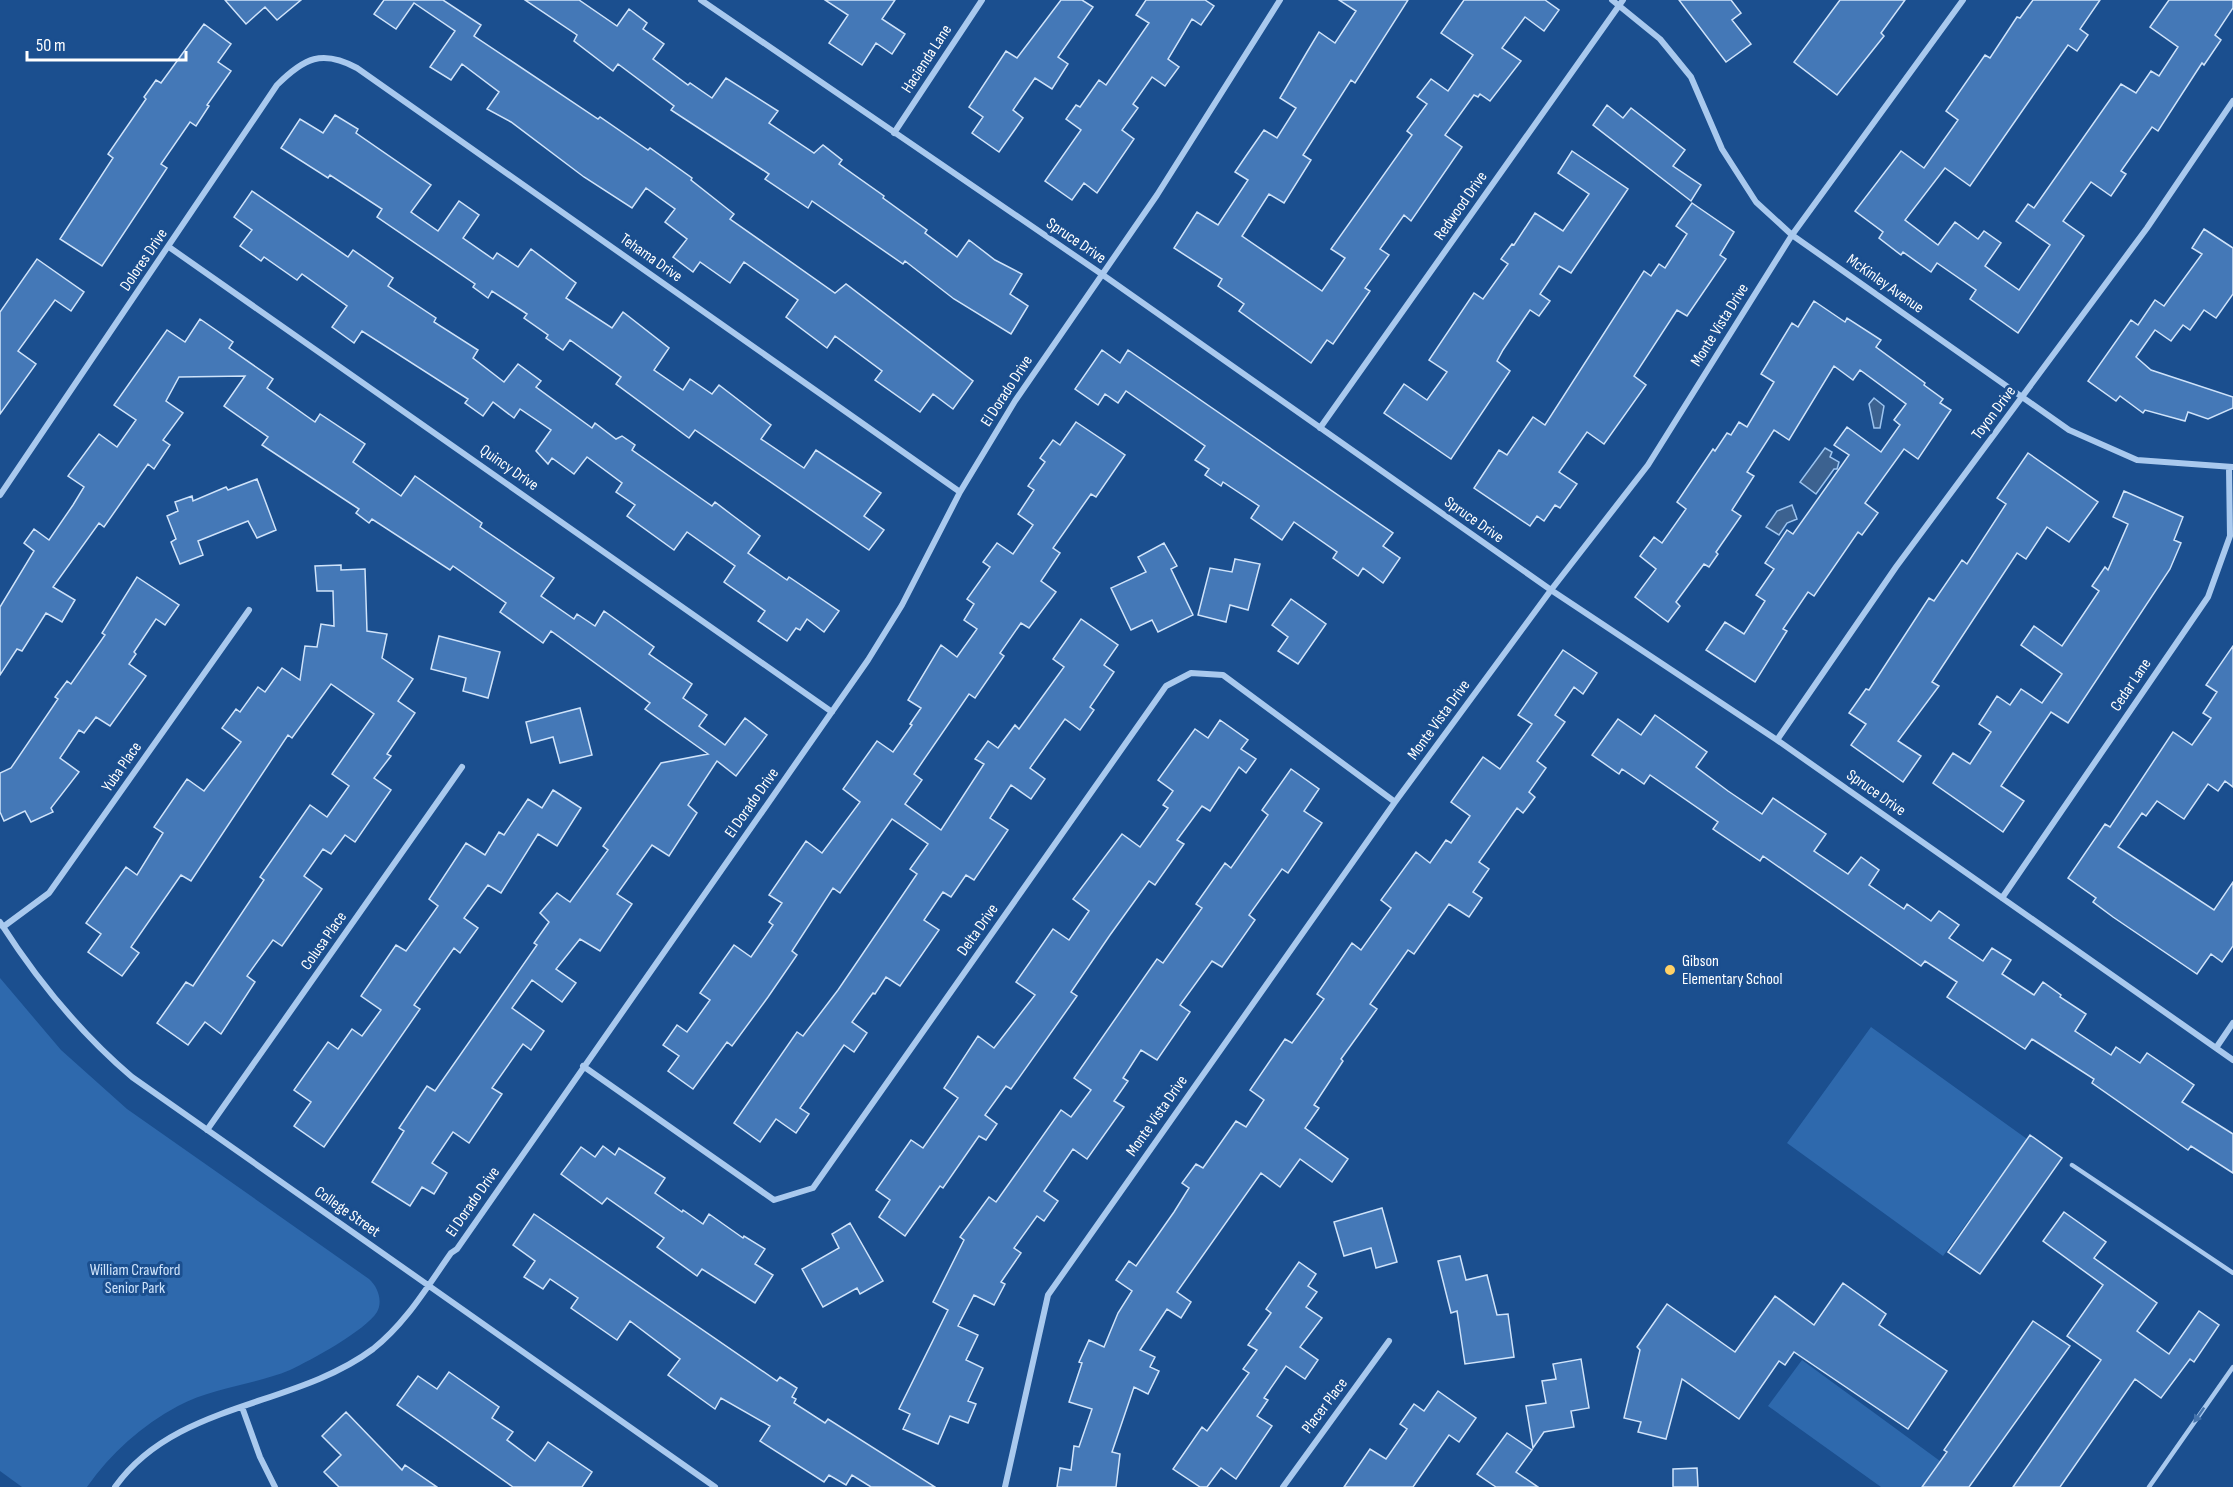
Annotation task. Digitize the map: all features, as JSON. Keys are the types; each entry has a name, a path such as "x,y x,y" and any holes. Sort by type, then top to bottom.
{"street":[{"name":"Spruce Drive","path":"701,0 1103,275 1551,590 1777,741 2233,1060"},
{"name":"Hacienda Lane","path":"894,133 982,0"},
{"name":"El Dorado Drive","path":"115,1487 139,1459 163,1442 216,1415 304,1386 372,1349 403,1321 451,1253 457,1249 832,712 903,605 960,492 1015,401 1157,195 1280,0"},
{"name":"McKinley Avenue","path":"1612,0 1621,3 1660,39 1691,77 1722,149 1756,202 1792,235 2024,396 2069,430 2137,460 2231,468"},
{"name":"Monte Vista Drive","path":"1005,1487 1048,1295 1395,802 1551,590 1648,465 1792,235 1964,0"},
{"name":"Redwood Drive","path":"1320,428 1621,3"},
{"name":"Dolores Drive","path":"0,495 277,85 297,65 322,57"},
{"name":"Tehama Drive","path":"322,57 340,59 357,68 960,492"},
{"name":"Toyon Drive","path":"1777,741 1896,567 2147,228 2233,101"},
{"name":"Quincy Drive","path":"169,247 832,712"},
{"name":"Cedar Lane","path":"2002,898 2208,597 2230,536 2231,468"},
{"name":"Yuba Place","path":"2,925 49,893 249,610"},
{"name":"Delta Drive","path":"583,1066 774,1200 813,1188 1166,686 1191,673 1223,675 1395,802"},
{"name":"Colusa Place","path":"207,1130 462,768"},
{"name":"College Street","path":"2,925 24,960 47,990 103,1052 132,1077 715,1487"},
{"path":"2216,1048 2233,1023"},
{"name":"Placer Place","path":"1283,1487 1389,1341"},
{"path":"242,1407 263,1466 275,1487"}],"lane":[{"path":"2072,1165 2233,1273"},
{"path":"2149,1487 2233,1367"}],"green space":[{"name":"William Crawford Senior Park","path":"0,978 61,1050 127,1109 369,1279 377,1290 379,1299 379,1308 371,1320 350,1336 311,1359 276,1375 205,1394 164,1414 128,1441 87,1487 22,1487 0,1471"},
{"path":"1871,1027 2027,1139 1943,1256 1787,1143"},
{"path":"1802,1360 1940,1461 1922,1487 1881,1487 1768,1406"}],"shaded area":[{"path":"1874,398 1884,406 1880,428 1874,428 1869,404"},
{"path":"1825,448 1832,452 1830,457 1839,462 1837,469 1834,469 1816,494 1800,482"},
{"path":"1792,505 1797,519 1787,523 1779,535 1766,527 1777,511"}],"building":[{"path":"225,0 301,0 277,20 265,7 246,24"},
{"path":"384,0 443,0 481,25 474,36 598,119 600,117 648,150 650,148 692,178 691,180 734,214 730,219 835,293 846,284 973,381 953,409 933,394 920,412 875,380 882,371 835,336 827,348 786,317 798,300 744,262 730,283 700,262 693,272 673,257 687,239 665,222 675,209 646,188 632,208 584,177 511,122 487,109 499,92 462,64 451,80 430,67 455,31 414,3 396,29 374,14"},
{"path":"525,0 579,0 617,26 629,9 647,23 643,29 664,44 653,59 688,85 690,83 712,98 726,78 778,111 769,123 814,153 823,145 842,160 839,164 884,196 883,198 927,230 925,233 957,257 969,240 995,260 1022,274 1010,294 1028,306 1011,334 954,299 905,261 903,264 812,201 808,208 765,179 769,174 671,110 674,106 618,64 613,71 574,41 577,35"},
{"path":"825,0 895,0 882,19 905,34 892,54 876,43 862,65 829,43 848,15"},
{"path":"1061,0 1082,0 1093,7 1058,57 1068,64 1052,89 1035,78 1013,110 1023,118 999,152 972,133 983,117 969,107 1006,51 1017,58"},
{"path":"1146,0 1205,0 1214,6 1201,25 1192,19 1168,59 1179,67 1165,86 1152,77 1133,104 1138,108 1122,130 1134,139 1097,193 1084,183 1072,200 1045,181 1081,130 1066,119 1076,105 1080,107 1099,80 1106,85 1149,23 1136,15"},
{"path":"1339,0 1408,0 1355,83 1351,80 1303,155 1311,160 1284,203 1269,194 1242,236 1322,291 1345,258 1331,249 1412,135 1407,131 1427,104 1417,97 1431,79 1448,91 1473,55 1441,33 1464,0 1545,0 1559,10 1544,31 1525,17 1502,48 1521,61 1490,101 1480,94 1478,97 1474,95 1445,135 1462,147 1411,221 1404,215 1380,249 1389,255 1365,288 1370,291 1333,344 1327,340 1311,363 1239,311 1244,304 1218,286 1222,279 1174,248 1197,212 1218,225 1248,180 1235,172 1264,130 1277,138 1296,108 1280,98 1319,32 1335,43 1356,11"},
{"path":"1679,0 1731,0 1741,13 1732,20 1751,44 1726,62"},
{"path":"1840,0 1905,0 1881,33 1884,36 1837,95 1794,62"},
{"path":"2033,0 2100,0 2080,29 2088,35 2077,51 2068,45 1970,186 1945,168 1905,220 1938,245 1955,222 1978,239 1984,231 2001,243 1985,266 2019,290 2050,245 2016,221 2028,204 2034,208 2121,84 2136,93 2151,71 2159,76 2178,47 2150,27 2169,0 2233,0 2233,8 2215,35 2221,40 2204,65 2202,63 2158,131 2152,127 2121,171 2126,174 2111,196 2091,182 2063,221 2084,236 2018,333 1970,299 1976,290 1937,263 1931,272 1903,252 1901,255 1879,238 1883,232 1855,211 1901,151 1924,168 1958,120 1946,111 1985,55 1990,58 2017,17 2020,18"},
{"path":"204,24 231,44 218,62 231,71 207,105 209,106 196,126 190,122 161,164 167,168 102,266 60,239 113,158 108,154 146,99 144,97 156,80 161,83"},
{"path":"1607,105 1623,118 1631,108 1685,150 1673,166 1701,185 1691,201 1593,125"},
{"path":"335,115 358,129 356,133 431,185 411,212 438,231 459,201 479,215 463,238 493,259 497,253 518,267 531,249 576,283 566,298 612,328 623,312 669,348 654,370 683,390 690,379 712,394 719,385 771,425 761,439 804,468 816,450 881,493 864,516 884,530 869,550 695,430 689,438 616,384 621,377 570,340 563,350 546,338 548,335 524,318 527,314 492,291 488,298 473,287 475,284 377,217 382,209 330,175 328,178 281,148 300,119 323,133"},
{"path":"1572,151 1628,189 1571,273 1559,266 1540,294 1550,301 1539,316 1530,310 1503,350 1497,361 1510,371 1451,459 1384,413 1404,384 1427,400 1447,372 1429,360 1474,293 1483,299 1508,264 1501,259 1512,244 1514,245 1535,213 1563,231 1589,194 1558,173"},
{"path":"252,191 348,257 353,250 393,278 388,286 436,318 434,322 478,350 473,358 504,382 518,364 541,381 536,387 592,428 595,423 616,439 622,436 635,445 632,450 712,506 715,502 760,536 748,553 787,580 789,577 839,611 824,632 807,619 800,630 796,628 787,641 758,621 765,611 724,582 735,566 687,532 674,550 627,516 635,505 616,492 622,483 587,457 574,474 552,458 548,464 536,451 551,430 520,409 514,418 493,402 483,416 465,403 468,399 362,331 354,343 332,327 347,306 302,274 297,280 264,257 261,261 240,246 252,230 234,217"},
{"path":"1692,203 1734,232 1720,255 1726,259 1687,316 1677,310 1634,376 1646,385 1604,444 1587,432 1559,472 1577,484 1560,508 1555,505 1544,521 1537,516 1530,526 1474,488 1499,450 1507,455 1533,417 1545,425 1644,271 1651,276 1659,264 1665,268 1687,234 1676,226"},
{"path":"2204,229 2233,248 2233,294 2216,318 2204,310 2190,330 2183,325 2171,341 2155,330 2136,357 2151,370 2233,397 2233,408 2208,419 2188,412 2185,421 2145,410 2143,413 2120,396 2116,401 2088,381 2131,320 2138,325 2155,300 2164,306 2202,254 2192,248"},
{"path":"37,259 84,292 71,311 55,300 18,351 36,364 0,414 0,312"},
{"path":"1814,301 1845,322 1847,318 1881,340 1876,347 1925,383 1924,385 1943,399 1940,403 1951,410 1918,459 1904,449 1865,503 1878,513 1862,535 1858,532 1814,596 1808,592 1783,629 1787,631 1755,682 1706,650 1725,622 1744,634 1765,601 1756,595 1774,569 1765,563 1787,530 1793,534 1849,455 1834,445 1847,427 1881,452 1900,425 1894,420 1906,404 1860,370 1853,380 1834,366 1789,440 1774,430 1747,472 1754,476 1732,510 1741,516 1716,552 1718,554 1709,567 1704,564 1676,602 1680,606 1668,622 1635,597 1656,569 1640,556 1654,537 1662,543 1686,509 1677,502 1713,449 1715,451 1727,433 1731,435 1739,422 1747,427 1774,382 1761,374 1792,323 1798,327"},
{"path":"200,319 233,342 229,348 273,379 267,388 315,422 320,414 365,444 353,462 401,496 415,476 482,523 480,527 554,578 541,596 574,619 577,614 595,626 604,611 654,647 649,654 692,684 683,698 707,715 699,726 725,745 745,718 767,735 736,776 717,761 688,805 697,813 669,856 652,845 617,894 632,904 600,951 580,939 556,969 576,983 562,1002 532,980 512,1008 544,1031 531,1050 523,1044 492,1088 502,1094 469,1143 453,1132 432,1163 447,1173 434,1194 422,1187 410,1206 372,1182 404,1131 399,1128 427,1086 435,1091 537,945 534,943 549,922 540,913 557,893 570,902 608,850 603,846 661,763 708,754 645,709 650,703 551,631 543,643 500,612 506,603 453,566 450,570 372,519 369,523 356,513 359,509 262,445 268,437 224,406 245,376 179,377 166,401 183,413 163,440 170,445 154,469 148,464 104,527 99,523 53,587 75,600 62,622 46,613 22,651 17,649 0,675 0,607 34,551 24,543 34,529 49,540 84,487 68,476 99,434 117,447 136,420 114,405 167,330 185,342"},
{"path":"1102,350 1120,363 1128,350 1393,533 1383,546 1400,558 1383,583 1363,568 1358,576 1333,558 1337,552 1294,522 1282,540 1251,518 1259,506 1223,482 1221,486 1205,475 1209,469 1195,460 1205,446 1126,391 1118,403 1105,394 1098,405 1075,389"},
{"path":"1076,422 1125,455 1096,497 1091,494 1053,548 1060,553 1041,581 1056,592 1029,628 1021,623 1000,653 1004,656 975,698 969,694 914,774 922,780 905,804 941,830 984,764 975,759 988,741 998,748 1015,725 1019,729 1064,667 1053,659 1081,619 1118,645 1104,665 1114,672 1090,707 1094,710 1080,730 1065,719 1030,768 1045,779 1031,799 1011,785 990,818 1008,830 974,880 966,875 951,897 943,892 924,920 939,930 900,986 886,977 852,1022 867,1033 854,1052 844,1045 800,1108 809,1114 796,1133 776,1119 760,1142 734,1123 797,1032 803,1036 838,990 917,874 910,869 928,844 892,819 840,893 833,888 792,951 797,955 768,997 732,1046 727,1042 693,1089 668,1071 679,1056 663,1045 677,1025 687,1032 710,1000 700,993 734,945 751,957 773,925 769,922 782,903 769,895 806,841 822,853 860,802 843,789 877,741 893,752 912,725 910,724 921,708 908,700 941,645 957,657 977,629 964,620 974,604 967,599 990,567 983,562 997,543 1013,554 1033,525 1018,514 1034,490 1028,486 1045,462 1040,458 1053,440 1060,445"},
{"path":"2028,453 2098,502 2069,542 2047,527 2026,559 2017,553 1932,682 1939,686 1898,741 1921,756 1903,782 1851,745 1866,724 1849,713 1866,689 1869,690 1929,598 1934,601 1962,560 1967,564 2006,504 1997,498"},
{"path":"257,479 276,530 257,538 248,521 198,541 203,555 180,564 171,542 176,539 167,516 178,511 175,502 192,496 193,501 226,487 228,490"},
{"path":"2124,491 2183,517 2174,540 2181,543 2170,569 2068,723 2051,712 2001,786 2024,801 2003,832 1933,783 1953,753 1970,764 1991,732 1979,724 1997,696 2010,705 2021,689 2042,703 2062,674 2021,645 2034,626 2062,646 2099,591 2092,586 2105,567 2108,570 2128,524 2113,517"},
{"path":"1164,543 1177,566 1171,569 1193,615 1158,632 1152,620 1131,630 1111,588 1146,572 1138,557"},
{"path":"1235,559 1260,564 1248,610 1230,605 1226,622 1198,615 1210,568 1232,572"},
{"path":"341,565 341,570 365,569 367,631 387,634 382,658 413,679 398,701 415,713 387,754 391,756 374,778 391,790 355,842 345,835 331,854 323,849 304,876 322,889 282,946 273,940 247,976 255,982 221,1034 205,1022 188,1045 157,1023 186,982 193,986 264,880 260,877 310,805 327,817 349,786 332,774 374,714 331,684 292,738 288,735 191,881 181,875 131,947 139,953 122,976 88,952 101,934 86,923 126,867 137,875 163,833 154,827 187,779 204,791 241,742 222,728 236,709 240,712 258,687 265,692 282,668 300,680 305,646 317,647 321,624 334,626 333,591 317,591 315,566"},
{"path":"137,577 179,605 165,625 156,619 134,652 136,654 129,664 146,676 110,726 96,717 84,733 79,730 60,758 79,772 51,808 53,812 31,822 25,811 4,821 0,812 0,773 11,768 58,699 55,697 67,681 71,684 105,635 102,633"},
{"path":"1291,599 1326,624 1298,664 1278,651 1288,637 1272,625"},
{"path":"439,636 500,652 488,698 463,691 466,678 431,669"},
{"path":"2233,646 2233,787 2225,781 2218,791 2208,784 2184,819 2157,801 2146,816 2142,813 2118,847 2214,910 2233,882 2233,946 2222,962 2211,954 2197,974 2113,917 2093,902 2096,898 2068,878 2105,824 2110,827 2173,732 2192,745 2211,718 2203,713 2217,692 2206,685"},
{"path":"1563,650 1597,673 1583,694 1574,687 1555,715 1565,722 1537,761 1546,768 1529,792 1535,797 1523,813 1517,808 1479,862 1489,869 1473,892 1482,898 1469,917 1449,904 1414,954 1408,950 1370,1004 1377,1009 1341,1059 1343,1061 1314,1105 1319,1108 1305,1128 1348,1159 1332,1182 1300,1159 1280,1187 1261,1173 1177,1292 1191,1302 1181,1318 1167,1309 1140,1350 1155,1357 1150,1367 1159,1371 1148,1394 1134,1387 1112,1452 1120,1454 1116,1487 1057,1487 1060,1468 1071,1470 1074,1446 1079,1447 1092,1409 1069,1402 1082,1363 1079,1362 1089,1340 1104,1347 1118,1313 1132,1291 1116,1280 1129,1261 1136,1266 1174,1212 1189,1188 1182,1183 1196,1164 1203,1168 1236,1121 1246,1127 1264,1100 1250,1090 1285,1039 1292,1043 1324,999 1317,994 1352,943 1361,950 1391,908 1381,900 1416,852 1430,863 1446,840 1451,843 1470,816 1451,802 1483,757 1500,769 1532,724 1518,715"},
{"path":"580,708 592,755 560,763 553,737 531,743 526,722"},
{"path":"1655,715 1707,752 1696,767 1728,791 1762,814 1773,798 1826,834 1814,851 1848,874 1861,857 1879,870 1869,885 1904,909 1907,904 1931,921 1939,911 1959,925 1949,938 1983,961 1992,948 2011,960 2002,974 2034,995 2043,982 2061,995 2060,997 2086,1014 2075,1031 2111,1055 2116,1047 2140,1063 2147,1053 2194,1085 2182,1102 2233,1134 2233,1173 2191,1146 2188,1150 2092,1083 2094,1079 2032,1039 2025,1049 1947,997 1957,982 1925,961 1921,966 1763,856 1760,861 1713,829 1718,822 1650,775 1644,784 1622,769 1619,774 1592,755 1618,719 1641,735"},
{"path":"1220,720 1248,740 1241,749 1256,759 1246,773 1239,767 1210,811 1202,806 1177,840 1184,844 1155,885 1149,881 1071,992 1077,996 1011,1089 1006,1086 985,1115 997,1124 986,1140 979,1136 943,1188 940,1186 905,1236 879,1217 890,1200 876,1190 911,1140 923,1148 958,1098 944,1088 978,1036 994,1048 1035,995 1016,982 1053,929 1069,940 1089,911 1073,899 1122,834 1140,847 1168,808 1163,805 1173,791 1158,780 1195,729 1208,738"},
{"path":"1291,769 1319,789 1304,811 1322,823 1288,873 1282,869 1249,915 1255,920 1222,967 1212,961 1180,1005 1190,1012 1157,1060 1141,1050 1123,1078 1128,1081 1114,1101 1124,1107 1087,1159 1073,1149 1044,1191 1058,1201 1044,1221 1037,1216 1014,1248 1021,1253 1001,1282 1005,1284 994,1305 974,1295 958,1326 978,1335 966,1360 983,1368 968,1401 976,1404 968,1423 950,1416 938,1444 903,1429 910,1414 899,1409 948,1310 933,1302 964,1240 960,1237 989,1197 996,1202 1061,1110 1071,1117 1091,1090 1074,1078 1157,959 1163,963 1202,908 1196,904 1225,863 1231,868 1268,815 1262,810"},
{"path":"553,790 581,808 557,846 538,834 501,893 488,885 464,918 478,928 460,953 454,948 414,1005 420,1009 324,1147 294,1126 311,1102 294,1090 328,1042 338,1049 352,1029 362,1036 381,1010 361,996 396,945 406,951 438,906 429,899 466,843 485,855 499,832 504,835 528,799 542,808"},
{"path":"2030,1135 2062,1158 1980,1274 1948,1252"},
{"path":"603,1146 615,1155 619,1148 665,1178 655,1193 682,1212 683,1210 703,1224 709,1214 743,1238 744,1236 765,1249 755,1264 773,1275 755,1303 702,1269 697,1276 657,1247 664,1238 607,1198 602,1204 561,1174 581,1147 595,1157"},
{"path":"1382,1208 1397,1262 1376,1268 1371,1248 1344,1256 1334,1222"},
{"path":"2064,1212 2106,1242 2094,1258 2157,1303 2137,1331 2169,1354 2199,1311 2219,1325 2194,1362 2190,1359 2161,1398 2135,1379 2060,1487 2013,1487 2101,1360 2067,1336 2103,1285 2043,1241"},
{"path":"534,1214 777,1381 780,1377 797,1388 792,1397 796,1399 794,1403 825,1423 828,1419 935,1487 871,1487 852,1475 846,1485 829,1475 824,1482 760,1441 770,1426 721,1398 715,1409 668,1375 680,1359 630,1321 617,1340 571,1308 578,1298 550,1279 543,1289 524,1277 535,1261 513,1245"},
{"path":"850,1223 883,1281 860,1294 857,1288 823,1307 802,1269 839,1248 832,1234"},
{"path":"1460,1256 1466,1280 1487,1275 1497,1315 1508,1314 1514,1357 1465,1364 1457,1311 1451,1313 1438,1261"},
{"path":"1299,1262 1316,1274 1308,1286 1317,1292 1306,1307 1322,1318 1300,1347 1318,1360 1305,1379 1286,1366 1264,1398 1268,1400 1257,1416 1272,1426 1236,1479 1221,1468 1207,1487 1200,1487 1173,1469 1202,1427 1207,1431 1249,1373 1243,1369 1257,1350 1248,1345 1271,1313 1266,1309"},
{"path":"1843,1283 1886,1314 1879,1325 1947,1371 1908,1429 1794,1352 1785,1365 1779,1361 1739,1419 1682,1379 1666,1439 1638,1432 1641,1422 1624,1418 1640,1350 1637,1347 1667,1304 1735,1352 1775,1296 1814,1325"},
{"path":"2033,1321 2070,1346 1969,1487 1922,1487 1947,1452 1944,1450"},
{"path":"1581,1359 1589,1408 1571,1411 1574,1427 1544,1432 1533,1448 1526,1406 1546,1403 1542,1381 1556,1379 1553,1364"},
{"path":"449,1372 499,1407 492,1418 513,1432 507,1440 535,1461 548,1442 592,1472 582,1487 513,1487 397,1405 418,1376 437,1389"},
{"path":"1438,1391 1476,1418 1459,1442 1449,1435 1413,1487 1344,1487 1370,1449 1386,1459 1407,1429 1400,1424 1414,1404 1424,1411"},
{"path":"346,1412 402,1470 405,1465 437,1487 339,1487 324,1472 341,1455 322,1436"},
{"path":"1507,1433 1532,1450 1516,1472 1538,1487 1496,1487 1477,1474"},
{"path":"1697,1468 1698,1487 1673,1487 1673,1469"}],"place":[{"name":"Gibson Elementary School","path":"1670,970"}]}
